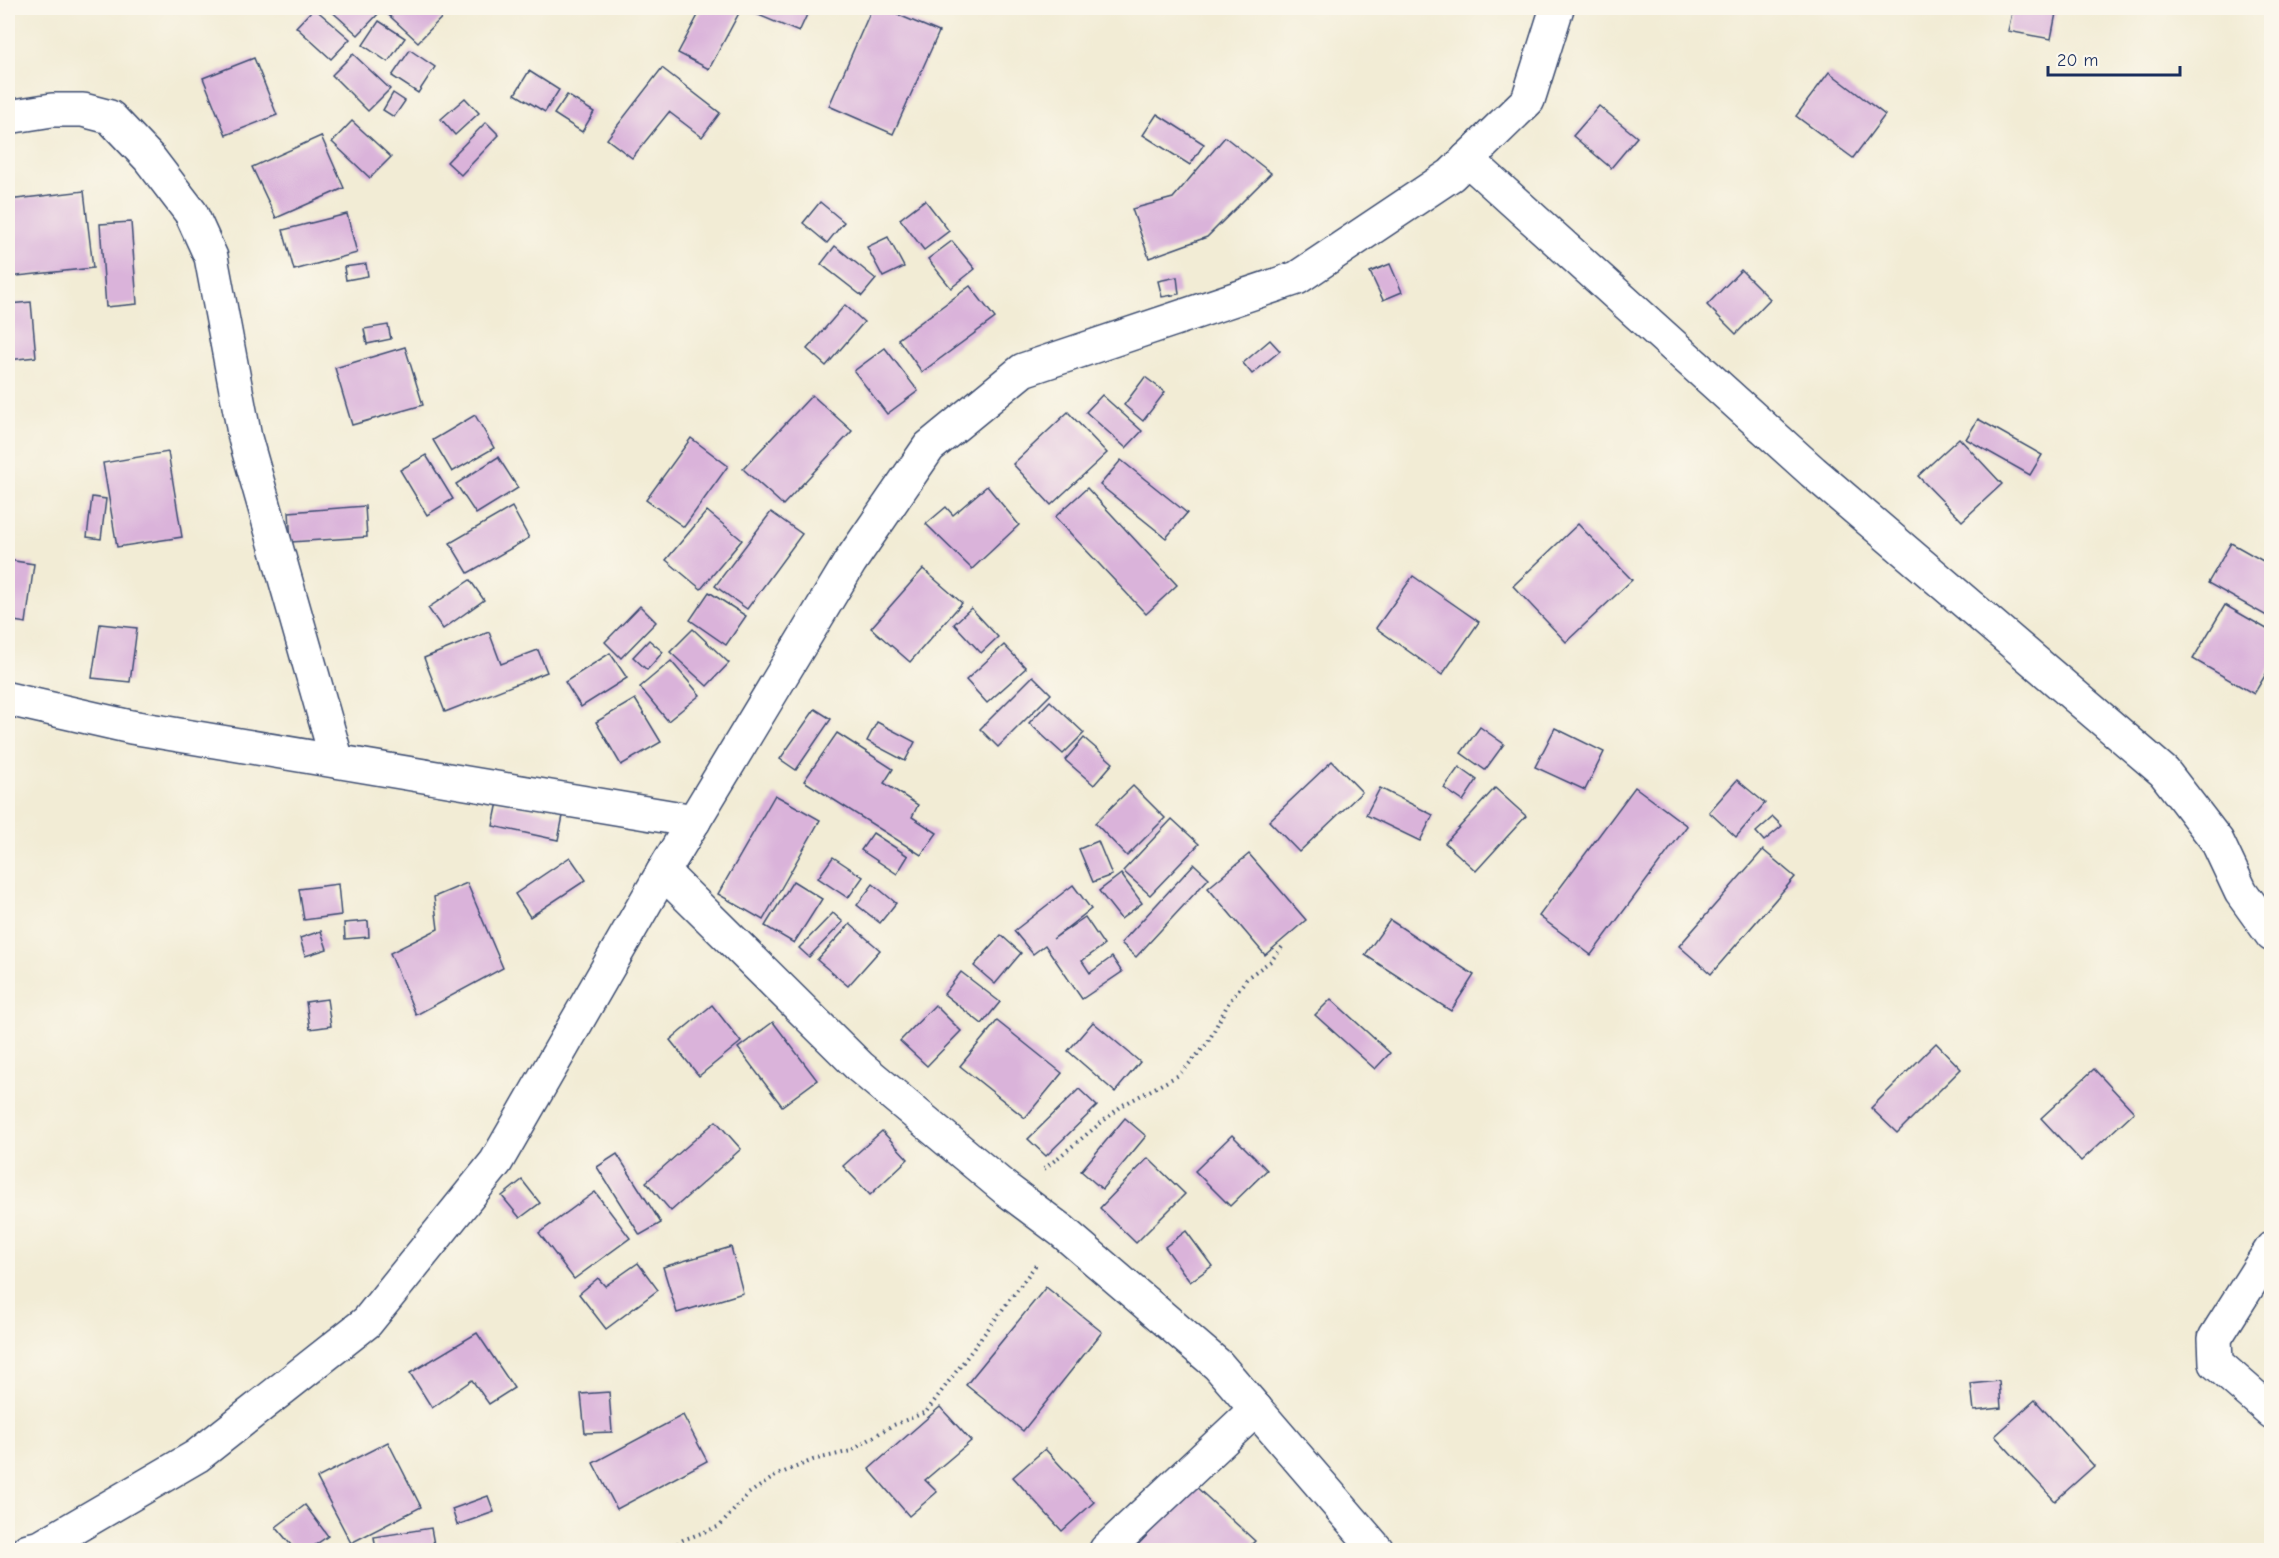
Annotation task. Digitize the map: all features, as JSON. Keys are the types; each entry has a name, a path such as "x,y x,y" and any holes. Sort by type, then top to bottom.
{"street":[{"path":"42,1549 197,1456 367,1322 496,1162 663,872 849,562 929,447 1023,370 1297,278 1451,175 1528,100 1557,8"},
{"path":"8,117 52,110 82,110 110,117 149,158 191,213 211,257 244,438 337,761"},
{"path":"1467,159 1814,472 2164,771 2217,841 2241,892 2271,935"},
{"path":"8,699 131,727 694,821"},
{"path":"663,872 860,1067 1006,1189 1062,1231 1218,1365 1377,1551"},
{"path":"2267,1267 2215,1338 2216,1363 2271,1412"},
{"path":"1106,1551 1256,1409"}],"path":[{"path":"1006,1189 1050,1166 1123,1105 1179,1075 1207,1044 1229,1002 1248,977 1271,961 1282,947"},
{"path":"667,1551 682,1540 720,1526 748,1494 777,1475 813,1460 851,1451 891,1426 926,1412 1062,1231"}],"building":[{"path":"314,8 350,39 331,59 296,27"},
{"path":"328,8 370,8 378,14 358,35"},
{"path":"381,8 451,8 418,42"},
{"path":"702,8 729,8 739,13 709,69 678,53"},
{"path":"742,8 810,8 799,32"},
{"path":"872,8 882,8 939,32 893,134 829,106"},
{"path":"2013,8 2057,8 2051,39 2008,31"},
{"path":"379,21 405,38 388,62 363,45"},
{"path":"410,50 435,67 418,93 392,76"},
{"path":"353,54 390,89 368,111 332,75"},
{"path":"254,58 277,115 226,135 203,78"},
{"path":"662,68 720,113 702,137 669,112 632,158 607,139"},
{"path":"529,71 559,90 545,112 515,94"},
{"path":"1829,72 1885,115 1853,158 1796,116"},
{"path":"393,93 405,101 394,117 383,110"},
{"path":"567,95 594,112 582,132 554,114"},
{"path":"465,98 479,113 455,135 441,119"},
{"path":"1599,106 1637,137 1611,168 1573,136"},
{"path":"1157,114 1204,144 1190,165 1143,135"},
{"path":"352,121 391,157 370,178 332,142"},
{"path":"486,122 499,135 461,175 447,162"},
{"path":"321,136 344,188 276,218 252,167"},
{"path":"1225,137 1271,173 1207,237 1149,258 1132,209 1173,198"},
{"path":"84,191 93,268 8,277 8,200"},
{"path":"925,200 949,231 924,250 900,219"},
{"path":"820,202 844,222 827,243 803,223"},
{"path":"347,214 357,253 294,270 283,230"},
{"path":"131,222 137,304 106,307 100,224"},
{"path":"888,237 904,267 883,277 867,247"},
{"path":"952,241 975,269 951,288 928,259"},
{"path":"835,246 876,279 862,296 821,264"},
{"path":"366,264 368,276 346,280 344,267"},
{"path":"1390,264 1402,292 1383,300 1370,272"},
{"path":"1741,270 1770,299 1736,334 1707,305"},
{"path":"1177,277 1179,294 1162,297 1158,281"},
{"path":"970,286 995,318 922,372 898,339"},
{"path":"31,302 36,357 8,360 8,304"},
{"path":"845,305 864,322 826,366 807,349"},
{"path":"388,325 391,339 367,344 364,329"},
{"path":"1270,340 1280,351 1252,374 1243,363"},
{"path":"405,347 423,405 352,425 335,368"},
{"path":"885,348 918,391 887,414 854,371"},
{"path":"1145,377 1165,392 1143,421 1124,405"},
{"path":"812,395 852,431 783,505 743,469"},
{"path":"1102,395 1142,431 1126,448 1086,412"},
{"path":"1068,412 1107,453 1051,505 1013,464"},
{"path":"475,415 494,448 452,472 433,440"},
{"path":"1978,419 2042,455 2030,475 1966,439"},
{"path":"691,438 728,466 684,527 646,500"},
{"path":"1959,438 2002,484 1962,521 1918,476"},
{"path":"168,452 182,537 117,547 103,463"},
{"path":"426,455 453,499 427,515 400,470"},
{"path":"498,457 518,488 476,514 456,484"},
{"path":"1121,460 1187,513 1166,538 1100,485"},
{"path":"987,486 1019,525 972,569 926,524 946,507 953,515"},
{"path":"1087,488 1177,585 1146,614 1055,517"},
{"path":"92,497 106,499 101,539 87,537"},
{"path":"365,506 367,537 291,542 289,512"},
{"path":"512,507 529,538 468,573 450,543"},
{"path":"707,511 742,540 701,589 666,560"},
{"path":"771,512 802,534 747,609 715,586"},
{"path":"1578,524 1632,580 1566,642 1513,586"},
{"path":"2231,543 2272,566 2272,619 2208,583"},
{"path":"8,560 34,564 26,623 8,620"},
{"path":"923,569 962,603 910,662 871,628"},
{"path":"1413,576 1479,622 1442,675 1376,628"},
{"path":"470,580 484,600 443,629 428,608"},
{"path":"709,592 746,616 726,645 690,620"},
{"path":"2225,605 2272,632 2272,664 2254,694 2193,659"},
{"path":"640,606 656,622 621,658 605,642"},
{"path":"971,608 998,637 981,653 954,624"},
{"path":"100,624 137,628 130,682 92,678"},
{"path":"693,629 729,663 707,686 670,652"},
{"path":"489,632 501,664 538,650 547,672 445,712 424,658"},
{"path":"649,640 663,652 647,670 633,657"},
{"path":"1004,645 1026,668 987,703 966,680"},
{"path":"610,653 627,678 581,707 565,682"},
{"path":"671,661 700,695 668,721 640,687"},
{"path":"1033,676 1051,694 998,747 980,729"},
{"path":"635,699 661,742 621,765 596,722"},
{"path":"1050,701 1084,733 1063,754 1029,723"},
{"path":"815,709 831,719 796,770 780,759"},
{"path":"877,722 915,742 905,761 867,741"},
{"path":"1480,727 1504,744 1485,770 1461,753"},
{"path":"1555,728 1604,752 1585,790 1535,767"},
{"path":"837,733 893,769 884,783 918,805 912,817 937,833 921,855 804,781"},
{"path":"1084,738 1113,763 1094,785 1065,760"},
{"path":"1332,761 1362,792 1299,852 1269,821"},
{"path":"1459,767 1477,780 1463,801 1444,788"},
{"path":"1737,780 1765,803 1736,837 1709,812"},
{"path":"1133,786 1165,818 1127,856 1095,823"},
{"path":"1635,787 1687,826 1591,955 1539,916"},
{"path":"1380,788 1433,815 1420,841 1366,815"},
{"path":"1495,788 1526,816 1476,871 1445,843"},
{"path":"775,795 820,820 763,920 718,894"},
{"path":"498,802 563,816 558,840 493,826"},
{"path":"1773,817 1782,826 1764,841 1756,832"},
{"path":"1172,819 1199,844 1150,895 1123,871"},
{"path":"873,833 908,856 897,874 861,850"},
{"path":"1098,841 1112,875 1093,882 1079,849"},
{"path":"1763,850 1795,877 1711,974 1679,946"},
{"path":"1249,854 1306,920 1265,955 1208,888"},
{"path":"570,857 586,880 530,917 515,894"},
{"path":"833,857 863,877 848,898 818,878"},
{"path":"1194,864 1209,878 1136,957 1121,943"},
{"path":"1121,874 1142,903 1121,919 1099,891"},
{"path":"793,881 822,899 794,943 765,926"},
{"path":"467,883 503,968 416,1015 390,953 438,929 434,897"},
{"path":"338,884 341,915 304,920 299,889"},
{"path":"873,884 896,903 880,923 857,905"},
{"path":"1073,885 1091,909 1053,939 1085,917 1104,945 1082,961 1090,973 1112,957 1122,972 1082,999 1045,945 1033,954 1014,931"},
{"path":"833,913 843,922 809,957 799,948"},
{"path":"1390,920 1474,975 1451,1011 1365,955"},
{"path":"368,921 369,937 345,939 344,923"},
{"path":"850,924 880,950 848,986 817,960"},
{"path":"321,931 327,949 305,956 300,938"},
{"path":"1001,935 1021,953 995,984 974,966"},
{"path":"961,972 1000,1002 982,1024 944,994"},
{"path":"327,999 331,1026 310,1029 306,1002"},
{"path":"1331,999 1390,1053 1375,1069 1315,1015"},
{"path":"712,1005 741,1042 699,1076 670,1040"},
{"path":"935,1005 961,1031 927,1066 900,1041"},
{"path":"997,1021 1062,1073 1025,1118 960,1066"},
{"path":"773,1022 817,1080 782,1106 738,1048"},
{"path":"1093,1022 1140,1062 1115,1092 1068,1051"},
{"path":"1936,1043 1961,1069 1897,1133 1871,1108"},
{"path":"2094,1069 2134,1112 2081,1161 2041,1118"},
{"path":"1079,1089 1097,1106 1046,1156 1028,1139"},
{"path":"1125,1118 1146,1136 1102,1189 1081,1171"},
{"path":"716,1121 741,1149 671,1211 646,1182"},
{"path":"882,1131 908,1159 870,1195 843,1166"},
{"path":"1232,1135 1267,1170 1230,1206 1195,1171"},
{"path":"617,1154 661,1223 640,1235 597,1167"},
{"path":"1148,1158 1185,1194 1136,1243 1100,1208"},
{"path":"522,1180 540,1203 520,1218 502,1196"},
{"path":"595,1192 630,1238 574,1279 539,1233"},
{"path":"1186,1231 1212,1266 1190,1282 1165,1247"},
{"path":"731,1247 743,1293 677,1313 663,1267"},
{"path":"638,1263 658,1290 606,1329 579,1294 598,1278 605,1286"},
{"path":"1046,1287 1102,1332 1023,1431 966,1385"},
{"path":"477,1333 514,1388 489,1404 472,1380 432,1408 410,1373"},
{"path":"1999,1381 2001,1408 1974,1411 1971,1384"},
{"path":"609,1392 612,1432 585,1433 581,1394"},
{"path":"2035,1400 2094,1466 2055,1501 1995,1436"},
{"path":"940,1407 971,1441 925,1480 937,1492 909,1516 869,1469"},
{"path":"683,1415 707,1461 617,1509 593,1463"},
{"path":"388,1442 421,1507 351,1543 317,1478"},
{"path":"1045,1449 1094,1502 1062,1531 1013,1477"},
{"path":"1194,1485 1255,1541 1246,1550 1133,1550"},
{"path":"488,1496 494,1512 457,1525 452,1509"},
{"path":"305,1505 328,1536 308,1550 295,1550 276,1527"},
{"path":"431,1528 435,1550 376,1550 374,1537"}]}
